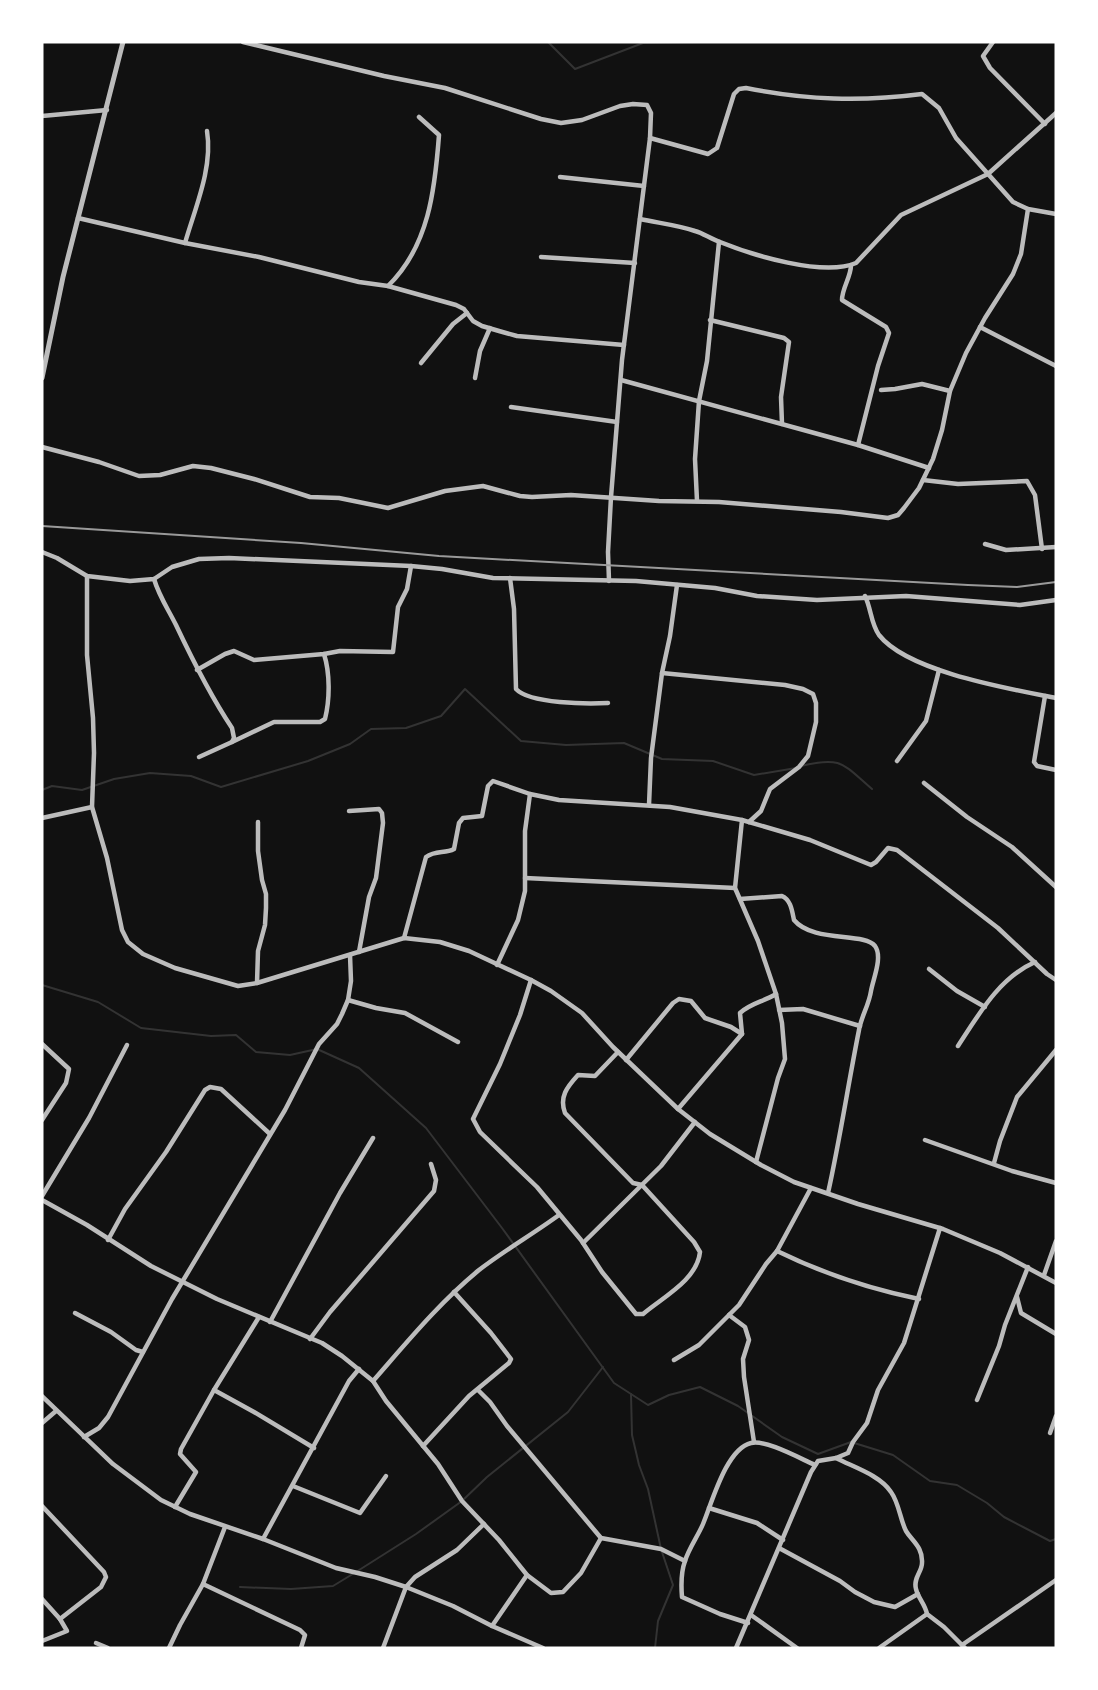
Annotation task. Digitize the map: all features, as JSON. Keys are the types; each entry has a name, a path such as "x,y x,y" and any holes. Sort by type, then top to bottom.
{"street":[{"path":"42,378 63,277 123,42"},
{"path":"243,42 384,76 445,88 541,119 561,123 582,120 620,106 647,105 651,113 650,138 624,345 611,498 609,580"},
{"path":"993,42 983,56 990,68 1045,124"},
{"path":"650,138 708,154 717,148 734,94 746,88 841,100 922,94 939,108 956,138 1013,202 1028,209 1056,214"},
{"path":"42,116 106,110"},
{"path":"640,219 696,231 754,254 804,265 822,267 851,265 901,216 988,174 1056,113"},
{"path":"388,286 406,265 433,201 439,135 419,117"},
{"path":"185,243 205,171 208,150 207,131"},
{"path":"560,177 644,186"},
{"path":"42,447 99,462 139,476 160,476 193,466 211,468 254,478 310,497 339,498 388,508 445,491 483,486 520,496 696,501 841,512 888,518 897,515 904,508 929,468 942,430 950,391 966,353 1013,274 1021,254 1028,209"},
{"path":"78,218 185,243 231,251 359,282 388,286 456,305 473,321 517,336 624,345"},
{"path":"696,501 695,459 699,401 707,361 719,242"},
{"path":"541,257 635,263"},
{"path":"851,265 842,300 889,330 858,445"},
{"path":"421,363 453,324 467,313"},
{"path":"710,320 784,338 789,342 782,397 782,424"},
{"path":"980,327 1056,366"},
{"path":"475,378 480,351 490,328"},
{"path":"621,380 858,445 929,468"},
{"path":"881,390 895,390 922,384 950,391"},
{"path":"511,407 617,422"},
{"path":"923,480 958,484 1027,481 1035,495 1042,549"},
{"path":"986,544 1006,550 1056,547"},
{"path":"42,552 87,576 130,581 154,579 172,567 199,559 239,558 411,566 493,578 609,580 715,588 757,596 807,599 865,596 948,597 1020,604 1056,600"},
{"path":"197,670 234,651 254,660 340,651 393,652 398,607 407,589 411,566"},
{"path":"87,576 87,655 94,753 92,807 107,858 116,910 128,942 144,954 175,968 238,986 257,983 404,938 440,942 469,951 531,980 582,1013 618,1052 678,1109 710,1134 756,1162 794,1182 940,1228 1000,1252 1056,1283"},
{"path":"510,578 514,609 516,689 521,694 540,699 608,704"},
{"path":"154,579 162,603 174,622 197,670 232,729 234,738 232,742"},
{"path":"649,805 652,748 677,585"},
{"path":"865,596 871,607 875,628 880,636 906,655 939,670 1056,698"},
{"path":"199,758 274,722 320,722 326,718 328,678 324,654"},
{"path":"897,761 926,721 939,670"},
{"path":"662,673 785,685 813,694 816,703 816,722 808,756 784,780 770,789 760,812 749,822"},
{"path":"1045,696 1034,762 1037,766 1056,770"},
{"path":"404,938 426,857 438,851 454,849 459,823 463,818 482,816 488,786 490,782 498,782 530,794 559,800 649,805 742,820 810,840 871,865 888,848 897,850 998,928 1056,980"},
{"path":"924,783 967,817 1011,847 1056,887"},
{"path":"497,965 518,920 525,891 525,831 530,794"},
{"path":"42,818 92,807"},
{"path":"349,811 380,809 383,823 376,878 367,906 359,952"},
{"path":"742,820 735,888 758,941 776,994 783,1023 785,1059 772,1097 756,1162"},
{"path":"257,983 258,951 265,925 266,909 266,894 259,860 258,822"},
{"path":"525,878 735,888"},
{"path":"740,898 782,896 790,903 794,920 808,930 839,938 859,939 873,944 877,950 870,1003 860,1026 841,1137 828,1193"},
{"path":"84,1437 99,1428 108,1418 143,1352 270,1134 319,1044 337,1024 348,1000 351,981 350,955"},
{"path":"958,1046 993,995 1014,974 1035,962"},
{"path":"929,969 957,991 985,1007"},
{"path":"531,980 500,1064 473,1119 480,1132 537,1187 583,1243 602,1272 636,1314 643,1314 689,1277 699,1261 700,1252 694,1242 642,1185 633,1183 608,1160 591,1138 565,1113 562,1105 567,1087 578,1075 595,1076 618,1052"},
{"path":"678,1109 742,1034 740,1012 750,1004 763,1002 776,994"},
{"path":"626,1060 673,1003 679,999 691,1001 705,1018 742,1034"},
{"path":"348,1000 405,1013 458,1042"},
{"path":"779,1010 803,1009 860,1026"},
{"path":"42,1044 69,1069 66,1083 42,1120"},
{"path":"42,1196 89,1118 127,1045"},
{"path":"994,1163 1017,1097 1056,1050"},
{"path":"108,1240 125,1209 166,1152 205,1090 210,1087 221,1089 270,1134"},
{"path":"583,1243 661,1166 695,1122"},
{"path":"270,1322 340,1193 373,1138"},
{"path":"924,1140 1034,1178 1056,1183"},
{"path":"310,1339 434,1191 436,1180 431,1164"},
{"path":"674,1360 699,1345 739,1305 777,1251 812,1188"},
{"path":"42,1200 151,1266 270,1322 322,1343 359,1369 373,1381 462,1501 527,1575 551,1593 563,1592 581,1573 601,1538"},
{"path":"373,1381 424,1321 454,1292 509,1247 559,1215"},
{"path":"736,1648 815,1465 818,1461 848,1453 867,1423 878,1390 904,1343 940,1228"},
{"path":"1044,1275 1056,1241"},
{"path":"777,1251 813,1269 919,1299"},
{"path":"977,1400 992,1366 1028,1267"},
{"path":"423,1446 453,1411 511,1359 454,1292"},
{"path":"1017,1297 1021,1313 1056,1334"},
{"path":"75,1312 111,1332 136,1350 143,1352"},
{"path":"729,1315 745,1327 749,1340 743,1359 754,1442"},
{"path":"175,1507 196,1472 183,1460 180,1454 181,1449 259,1317"},
{"path":"263,1539 349,1381 359,1369"},
{"path":"214,1390 314,1448"},
{"path":"478,1390 601,1538 661,1549 685,1561"},
{"path":"42,1396 113,1464 161,1500 225,1527 263,1539 336,1568 406,1587 543,1648"},
{"path":"42,1423 56,1411"},
{"path":"1050,1433 1056,1416"},
{"path":"748,1623 720,1614 682,1597 682,1574 685,1561 725,1471 738,1451 748,1443 769,1445 815,1465"},
{"path":"836,1458 881,1482 891,1491 907,1532 915,1539 921,1555 923,1564 915,1585 925,1604 927,1614"},
{"path":"293,1486 360,1513 386,1476"},
{"path":"42,1506 106,1576 101,1587 60,1619"},
{"path":"709,1508 757,1523 783,1540"},
{"path":"383,1648 406,1587 415,1577 457,1550 484,1524"},
{"path":"169,1648 203,1584 225,1527"},
{"path":"779,1548 874,1602 895,1607 918,1594"},
{"path":"492,1626 527,1575"},
{"path":"927,1614 964,1646 1056,1580"},
{"path":"203,1584 300,1630 306,1635 301,1648"},
{"path":"42,1599 67,1630 66,1633 42,1641"},
{"path":"879,1648 927,1614"},
{"path":"751,1616 797,1648"},
{"path":"96,1643 108,1648"}],"waterway":[{"path":"548,42 575,69 643,43 702,42"},
{"path":"42,790 52,786 82,790 114,779 150,773 191,776 221,787 308,761 350,744 371,729 406,728 441,716 465,689 521,741 566,745 624,743 662,759 713,761 754,775 796,768"},
{"path":"801,766 825,762 841,764 872,789"},
{"path":"42,985 98,1002 141,1028 211,1036 236,1035 256,1052 290,1055 317,1049 359,1068 426,1128 502,1228 614,1383 648,1405 669,1395 700,1387 738,1406 782,1437 818,1454 851,1442 893,1455 930,1481 957,1485 987,1503 1004,1517 1050,1541 1056,1539"},
{"path":"240,1587 291,1589 333,1586 416,1534 462,1501 487,1477 568,1412 603,1367"},
{"path":"631,1394 632,1435 639,1465 648,1489 661,1549 673,1585 658,1621 655,1648"}],"railway":[{"path":"42,526 301,543 439,556 968,585 1017,587 1056,582"}]}
